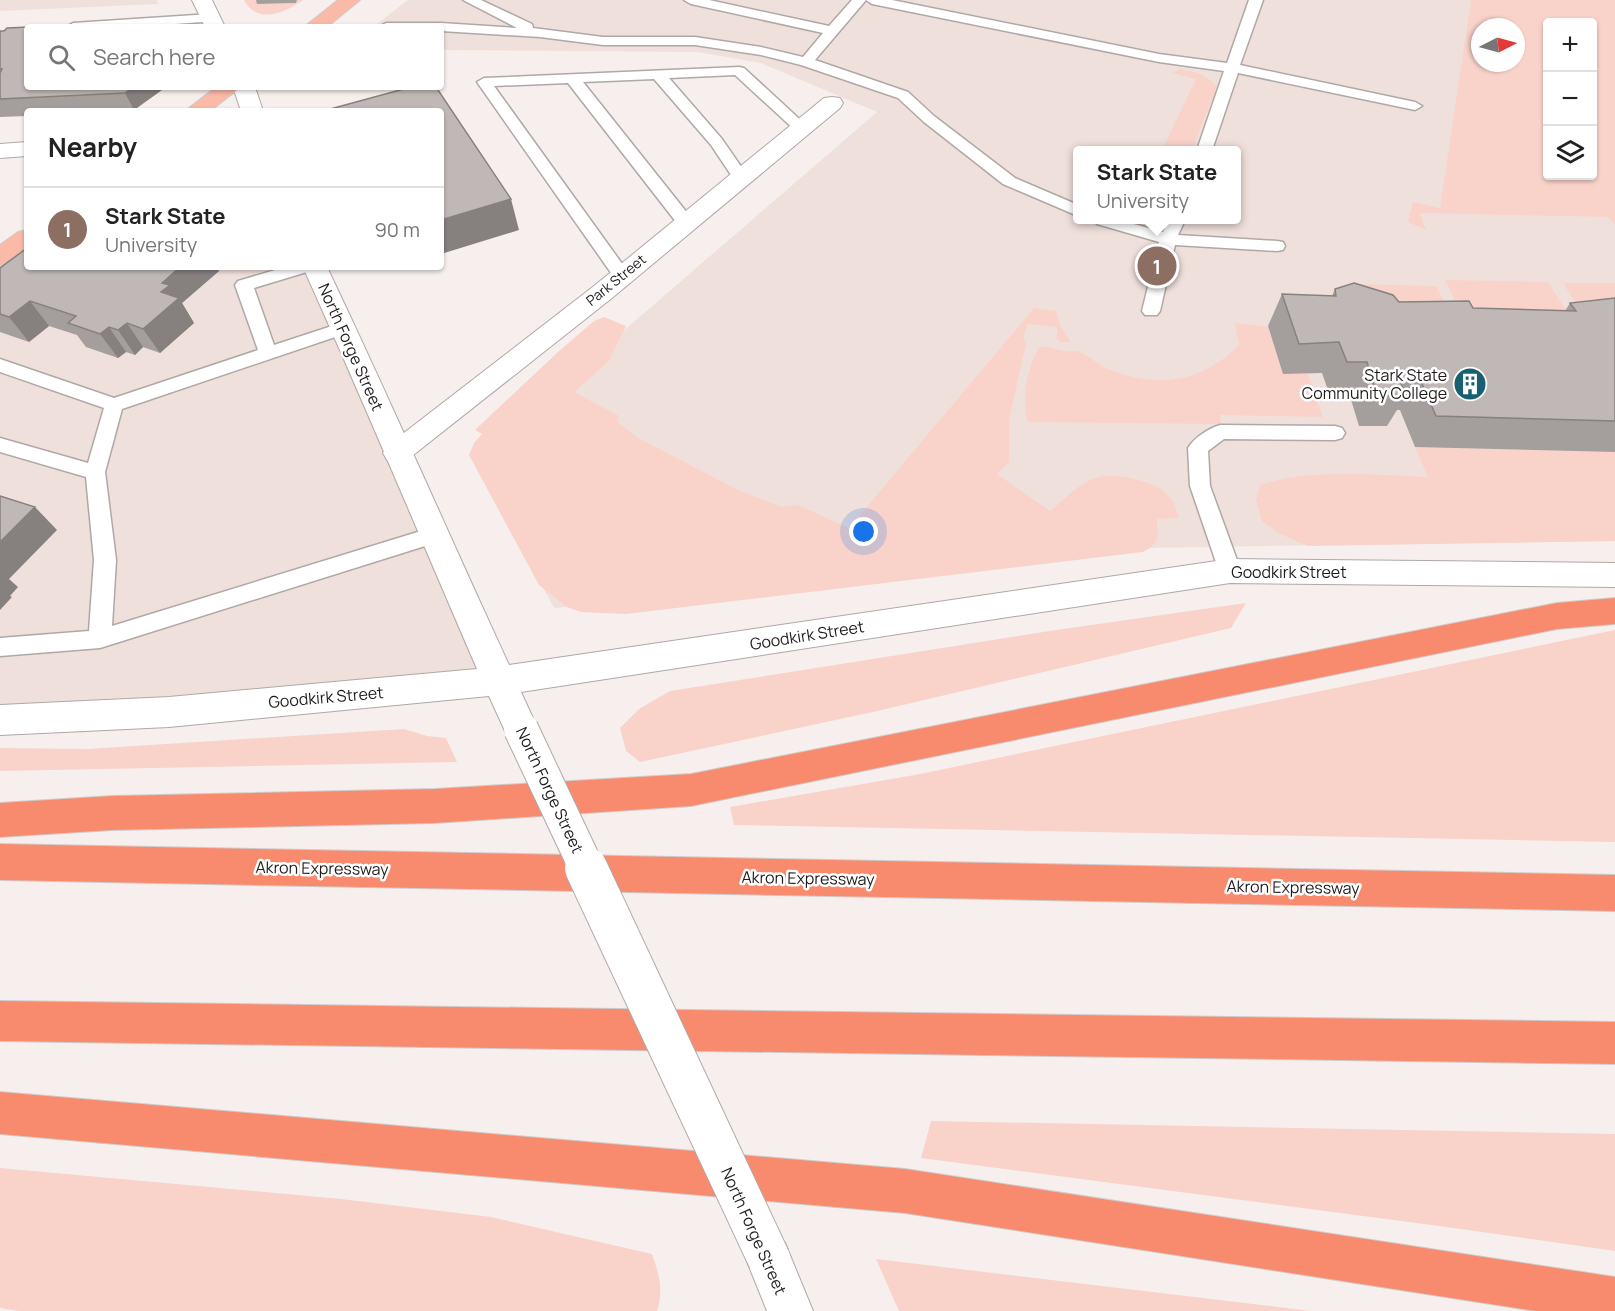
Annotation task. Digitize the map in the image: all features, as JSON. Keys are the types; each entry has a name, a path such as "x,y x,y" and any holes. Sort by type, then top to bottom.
{"highway":[{"path":"0,820 112,813 435,806 691,790 1545,619 1615,611"},
{"name":"Akron Expressway","path":"0,862 1615,893"},
{"path":"0,1021 1615,1043"},
{"path":"0,1113 905,1191 1615,1300"}],"main road":[{"path":"318,24 350,0"},
{"path":"200,108 226,90"},
{"path":"0,257 24,239"}],"street":[{"path":"202,0 213,23"},
{"path":"245,90 251,108"},
{"name":"Park Street","path":"397,453 622,276 832,103"},
{"path":"0,151 24,150"},
{"name":"North Forge Street","path":"316,270 344,327 397,453 521,729 769,1259 790,1311"},
{"name":"Goodkirk Street","path":"0,720 169,712 500,681 1230,571 1615,575"}],"lane":[{"path":"470,0 540,33"},
{"path":"691,0 833,31"},
{"path":"806,62 859,0"},
{"path":"872,0 1148,56 1232,68 1415,106"},
{"path":"1205,146 1256,0"},
{"path":"178,24 213,23"},
{"path":"444,27 540,33 603,41 695,42 761,51 806,62 903,95 929,119 1000,175 1073,209"},
{"path":"622,276 484,82 739,71 802,129"},
{"path":"658,75 717,142 741,178"},
{"path":"572,78 686,224"},
{"path":"1119,224 1168,239 1277,246"},
{"path":"1151,311 1168,239 1175,224"},
{"path":"268,353 244,285 294,270"},
{"path":"0,365 114,405 344,327"},
{"path":"100,639 105,560 95,472 114,405"},
{"path":"1230,571 1200,486 1198,448 1220,432 1335,433"},
{"path":"0,445 95,472"},
{"path":"0,647 100,639 434,536"}],"shaded area":[{"path":"0,0 157,0 158,4 0,11"},
{"path":"244,0 259,0 258,4 296,3 297,0 303,0 280,12 264,14 250,8"},
{"path":"408,0 1615,0 1615,541 1142,548 554,608 475,459 877,112 761,63 697,52 444,50 444,24 377,24"},
{"path":"1471,0 1615,0 1615,225 1608,217 1420,213 1426,230 1408,222 1413,202 1440,208"},
{"path":"1180,69 1201,74 1217,87 1194,146 1164,146 1196,79 1172,73"},
{"path":"24,243 24,270 313,270 482,672 368,686 0,710 0,261"},
{"path":"1445,280 1548,282 1573,321 1465,321"},
{"path":"1563,283 1615,283 1615,327 1592,329"},
{"path":"1357,284 1436,286 1455,321 1370,320"},
{"path":"1034,308 1056,311 1061,327 1071,342 1060,342 1057,339 1057,327 1028,324 1023,337 1026,343 1009,421 1009,462 997,474 1050,511 1083,484 1102,476 1132,478 1160,488 1171,498 1179,518 1157,519 1157,539 1143,552 626,614 581,612 567,607 539,585 469,455 474,443 482,434 475,430 558,352 594,321 604,317 626,326 609,361 574,392 619,416 617,422 638,438 740,491 781,507 798,505 849,528"},
{"path":"1235,323 1268,327 1283,374 1308,374 1323,417 1220,415 1221,424 1028,422 1025,403 1026,384 1039,347 1080,352 1104,367 1126,375 1144,379 1178,379 1210,368 1239,345"},
{"path":"1415,447 1615,452 1615,541 1308,546 1278,533 1262,521 1256,500 1260,485 1322,474 1428,477"},
{"path":"1246,603 1231,628 873,712 640,762 626,751 620,728 639,709 670,691 1056,630"},
{"path":"1615,630 1615,842 734,825 730,807 920,774"},
{"path":"404,729 427,736 446,738 457,762 0,771 0,748 87,749"},
{"path":"931,1121 1615,1134 1615,1251 921,1158"},
{"path":"0,1168 341,1199 491,1217 652,1254 660,1282 659,1303 657,1311 18,1311 0,1308"},
{"path":"876,1259 1311,1311 899,1311"}],"building":[{"path":"24,27 24,90 129,90 125,93 0,99 2,69 0,69 0,31 7,28"},
{"path":"400,90 438,90 511,199 444,219 444,108 334,108"},
{"path":"24,250 24,270 177,270 162,283 170,285 161,292 179,298 143,329 127,323 118,330 109,327 100,334 68,323 76,316 30,301 9,317 0,314 0,268"},
{"name":"Stark State Community College","path":"1354,283 1393,295 1399,302 1469,301 1473,308 1576,311 1570,303 1615,298 1615,421 1436,416 1420,379 1399,379 1406,395 1377,396 1367,362 1347,362 1339,342 1299,344 1282,294 1336,296 1335,289"},
{"path":"0,496 35,507 0,542"}],"place":[{"name":"Stark State","path":"1157,266"},
{"name":"Stark State Community College","path":"1470,384"}]}
